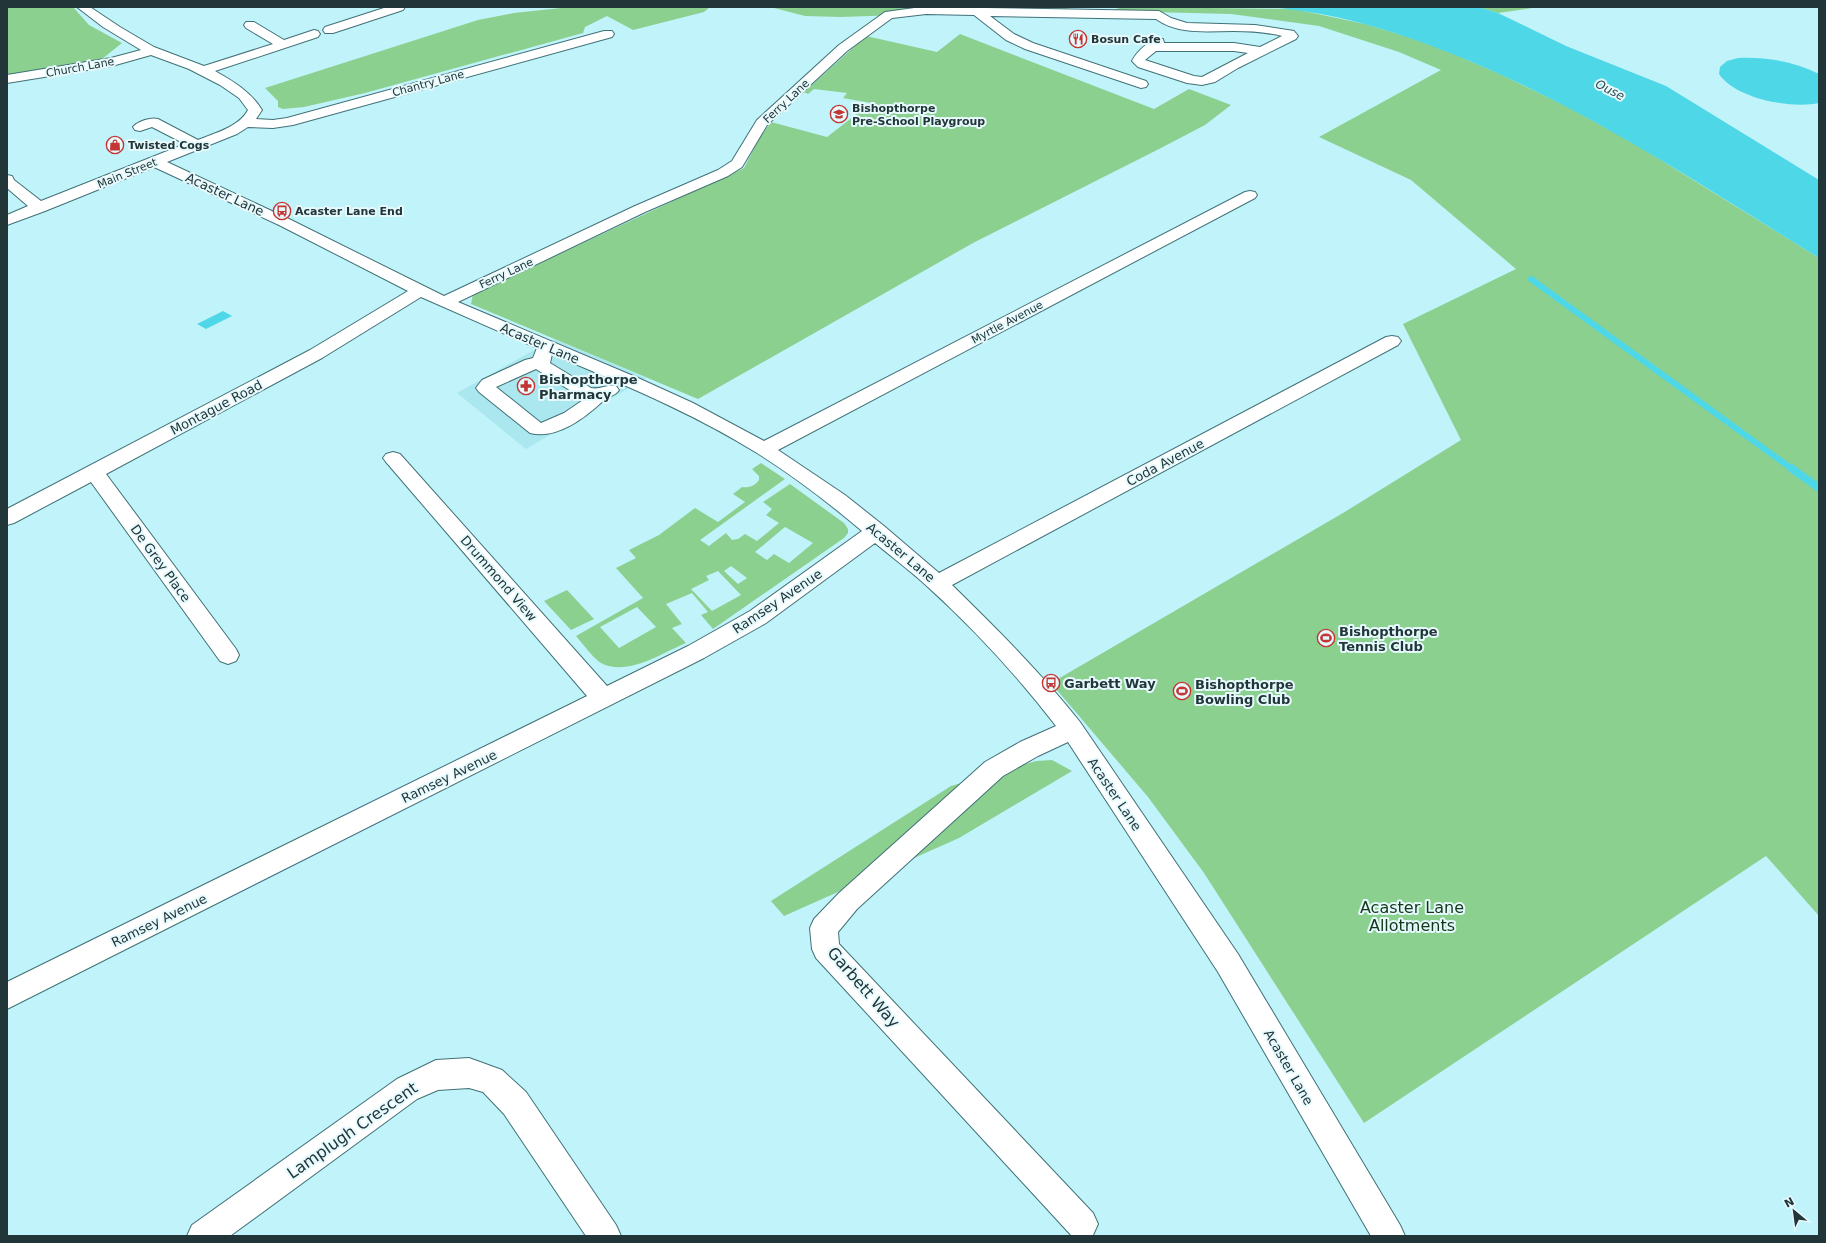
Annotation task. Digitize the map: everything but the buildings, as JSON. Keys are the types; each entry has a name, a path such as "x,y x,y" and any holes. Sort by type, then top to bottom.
{"street":[{"path":"83,7 118,32 152,51 203,71 242,94 253,104 255,110 252,117 246,123"},
{"path":"329,30 399,7"},
{"name":"Ferry Lane","path":"444,302 640,209 723,173 737,164 762,123 843,48 889,15 926,10 1159,15 1165,21 1184,27 1245,28 1282,32 1292,36 1261,51"},
{"path":"977,12 1010,37 1029,46 1141,84"},
{"path":"250,24 284,44"},
{"path":"203,71 314,34"},
{"name":"Chantry Lane","path":"246,123 273,124 288,122 608,34"},
{"path":"1156,44 1234,47 1261,51 1210,79 1202,81 1192,80 1138,61 1140,57 1156,44"},
{"name":"Church Lane","path":"7,79 112,62 152,51"},
{"path":"792,94 810,98"},
{"path":"140,127 152,122 197,145"},
{"name":"Main Street","path":"7,220 156,162 246,123"},
{"name":"Acaster Lane","path":"156,162 284,222 421,290 544,355 632,382 716,422 764,449 838,500 937,583 1002,649 1050,701 1072,729 1228,963 1389,1236"},
{"path":"8,174 7,181 40,208"},
{"name":"Myrtle Avenue","path":"764,449 1250,196"},
{"name":"Montague Road","path":"7,518 316,354 421,290"},
{"name":"Coda Avenue","path":"937,583 1392,341"},
{"path":"544,355 544,367 586,392 599,395"},
{"path":"544,355 531,364 488,384 485,388 537,429 548,429 590,405 599,395 632,382"},
{"name":"Drummond View","path":"393,458 604,699"},
{"name":"De Grey Place","path":"94,472 228,655"},
{"name":"Ramsey Avenue","path":"7,996 696,652 758,617 876,531"},
{"name":"Garbett Way","path":"1072,729 1029,749 994,769 848,900 824,928 826,949 1082,1224"},
{"name":"Lamplugh Crescent","path":"203,1236 407,1089 436,1075 469,1073 492,1080 515,1104 605,1236"}],"shaded area":[{"path":"554,339 646,378 526,449 457,393"}],"green space":[{"path":"7,7 73,7 89,25 122,43 102,59 7,76"},
{"path":"570,7 710,7 704,12 633,30 607,16 585,27 583,33 365,93 304,107 283,109 278,107 278,101 265,88 478,20 514,13"},
{"path":"770,7 1076,7 1060,10 840,17 805,16"},
{"name":"Acaster Lane Allotments","path":"1123,7 1294,9 1365,24 1431,44 1504,76 1566,106 1635,144 1819,258 1819,916 1766,856 1364,1123 1204,873 1148,797 1051,683 1343,513 1461,440 1403,324 1516,269 1411,180 1319,137 1441,70 1399,52 1319,26 1231,14 1110,11"},
{"path":"1478,7 1539,7 1498,13"},
{"path":"960,34 1154,109 1189,89 1231,105 1205,125 973,243 698,399 471,304 473,294 744,168 760,137 771,122 827,137 871,103 843,98 847,93 814,89 808,94 804,92 866,36 937,52"},
{"path":"761,463 785,479 700,540 709,546 726,533 732,540 738,539 745,534 757,541 779,523 766,515 772,509 763,502 790,484 844,523 848,529 848,533 844,538 713,629 701,615 708,612 692,593 666,604 682,624 672,628 686,643 644,662 633,665 611,667 598,661 576,636 643,598 616,568 636,558 629,550 659,535 695,508 718,522 745,502 733,494 742,487 754,485 759,480 759,476 752,469","holes":["785,527 813,543 789,563 774,554 767,560 755,552","731,566 747,578 738,584 724,571","718,571 741,595 712,611 691,589 709,580 706,576","637,607 656,627 619,648 600,627"]},
{"path":"567,590 594,619 571,630 544,601"},
{"path":"1052,760 1072,771 959,838 784,916 771,901 951,786 1036,761"}],"water":[{"name":"Ouse","path":"1264,7 1478,7 1498,13 1566,46 1666,86 1819,180 1819,258 1649,153 1606,128 1518,82 1472,62 1396,33 1318,13"},
{"path":"1738,58 1759,58 1780,61 1800,66 1819,74 1819,103 1794,105 1780,103 1751,96 1738,90 1727,83 1719,74 1720,67 1727,61"},
{"path":"223,311 232,316 206,329 197,324"}],"waterway":[{"path":"1531,279 1792,469"},
{"path":"1791,468 1819,488"}],"place":[{"name":"Bosun Cafe","path":"1078,39"},
{"name":"Bishopthorpe Pre-School Playgroup","path":"839,114"},
{"name":"Twisted Cogs","path":"115,145"},
{"name":"Acaster Lane End","path":"282,211"},
{"name":"Bishopthorpe Pharmacy","path":"526,386"},
{"name":"Bishopthorpe Tennis Club","path":"1326,638"},
{"name":"Garbett Way","path":"1051,683"},
{"name":"Bishopthorpe Bowling Club","path":"1182,691"}]}
